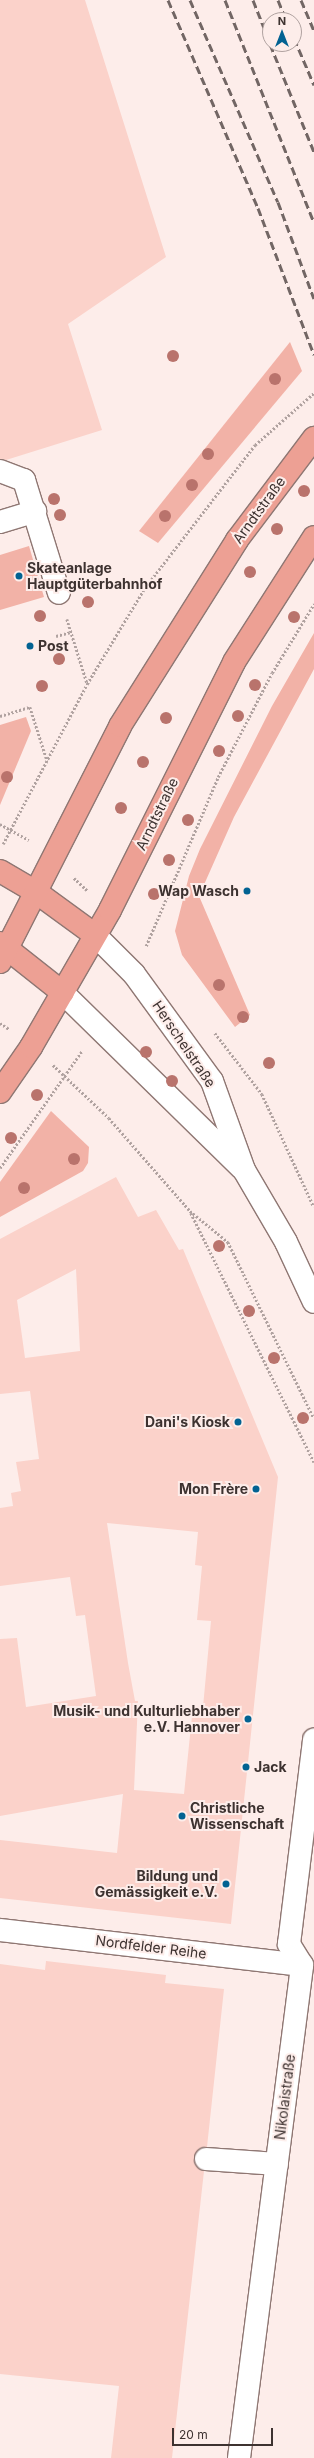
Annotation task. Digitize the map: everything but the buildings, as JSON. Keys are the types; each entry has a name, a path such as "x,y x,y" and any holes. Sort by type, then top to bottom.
{"main road":[{"name":"Arndtstraße","path":"2,951 36,892 120,726 184,619 280,481 314,438"},
{"name":"Arndtstraße","path":"0,1092 63,993 95,936 234,662 314,537"},
{"path":"0,871 36,892 95,936"},
{"path":"2,951 63,993"}],"street":[{"path":"0,471 24,480 35,511 59,593"},
{"path":"0,522 35,511"},
{"name":"Herschelstraße","path":"95,936 134,974 212,1081 244,1170 286,1242 314,1302"},
{"name":"Herschelstraße","path":"63,993 244,1170"},
{"path":"302,1965 289,1944 314,1740"},
{"name":"Nordfelder Reihe","path":"0,1930 302,1965"},
{"name":"Nikolaistraße","path":"239,2458 302,1965"},
{"path":"206,2159 277,2164"}],"path":[{"path":"0,850 10,828 48,760 87,684 144,589 256,445 314,393"},
{"path":"59,593 87,684"},
{"path":"134,974 218,777 272,673 314,604"},
{"path":"56,636 71,632"},
{"path":"0,716 30,707 48,760"},
{"path":"0,824 10,828 31,841"},
{"path":"71,875 95,896"},
{"path":"0,1168 66,1076 98,1027"},
{"path":"50,1062 110,1118 190,1211 228,1242 314,1418"},
{"path":"262,1094 314,1206"},
{"path":"190,1211 314,1462"}],"shaded area":[{"path":"290,342 302,371 158,543 139,531"},
{"name":"Skateanlage Hauptgüterbahnhof","path":"29,546 44,597 0,610 0,555"},
{"path":"314,633 314,669 234,817 199,896 250,1015 235,1027 182,955 175,931 189,876 200,849 272,706"},
{"path":"26,717 31,731 0,805 0,725"},
{"path":"51,1111 89,1147 88,1163 83,1171 0,1217 0,1182"}],"railway":[{"path":"168,0 258,208 314,355"},
{"path":"190,0 278,202 314,299"},
{"path":"225,0 314,223"},
{"path":"253,0 262,23"},
{"path":"278,0 283,12"},
{"path":"301,0 314,31"},
{"path":"273,52 314,152"},
{"path":"300,52 314,85"}],"place":[{"name":"Skateanlage Hauptgüterbahnhof","path":"19,576"},
{"name":"Post","path":"30,646"},
{"name":"Wap Wasch","path":"247,891"},
{"name":"Dani's Kiosk","path":"238,1422"},
{"name":"Mon Frère","path":"256,1489"},
{"name":"Musik- und Kulturliebhaber e.V. Hannover","path":"248,1719"},
{"name":"Jack","path":"246,1767"},
{"name":"Christliche Wissenschaft","path":"182,1816"},
{"name":"Bildung und Gemässigkeit e.V.","path":"226,1884"}]}
